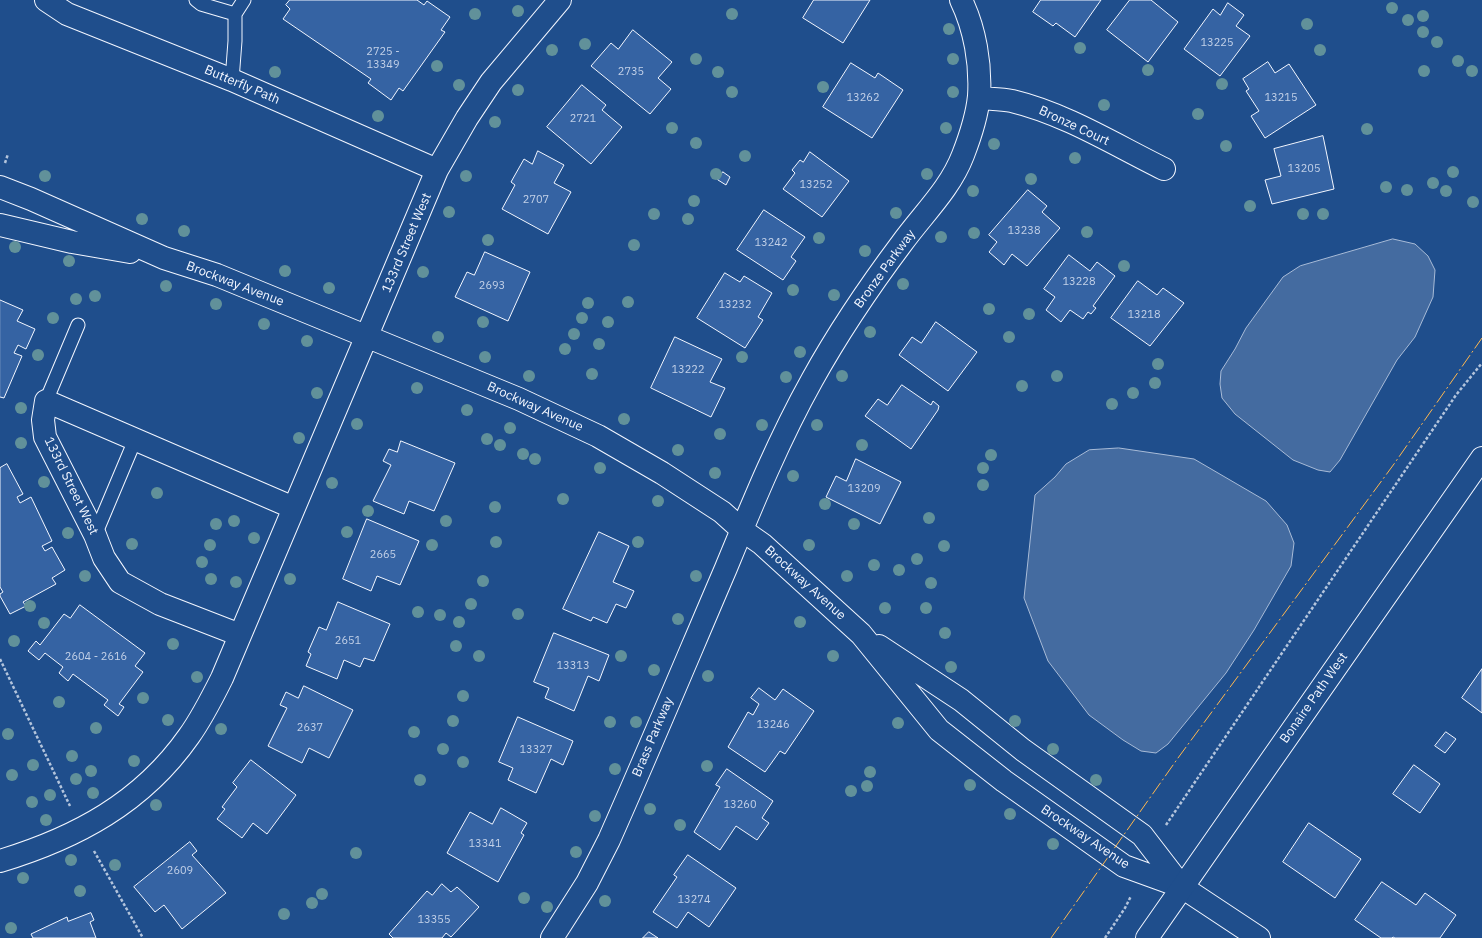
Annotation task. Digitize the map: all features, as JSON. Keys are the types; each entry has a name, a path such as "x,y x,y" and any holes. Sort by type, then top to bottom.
{"street":[{"name":"Butterfly Path","path":"46,0 67,14 232,80 437,170"},
{"name":"133rd Street West","path":"0,861 33,851 59,840 104,816 129,799 168,762 189,736 207,707 222,678 437,170 467,118 491,82 560,0"},
{"name":"Bronze Parkway","path":"742,530 754,498 797,410 831,347 870,286 950,182 965,150 972,130 979,98 979,70 975,40 966,9 961,0"},
{"name":"Bronze Court","path":"979,98 1011,101 1040,109 1164,169"},
{"name":"Brockway Avenue","path":"0,187 31,199 164,258 218,275 519,398 598,436 662,473 722,512 742,530 762,544 860,634 939,730 1004,781 1124,866 1182,886"},
{"name":"Brockway Avenue","path":"0,225 72,242 164,258"},
{"name":"133rd Street West","path":"46,401 43,420 45,437 95,535 104,558 120,582 160,604 240,635"},
{"path":"46,401 294,508"},
{"name":"Bonaire Path West","path":"1147,938 1482,458"},
{"name":"Brass Parkway","path":"552,938 587,883 609,840 742,530"},
{"name":"Brockway Avenue","path":"860,634 961,700 1023,750 1142,835 1182,886"},
{"path":"1182,886 1258,938"}],"lane":[{"path":"196,0 201,4 234,14"},
{"path":"232,80 235,41 234,14 244,0"},
{"path":"46,401 78,325"},
{"path":"95,535 135,440"}],"path":[{"path":"1154,850 1167,823 1456,395 1482,363"},
{"path":"0,659 81,829 143,938"},
{"path":"1105,938 1126,908 1143,873"}],"water":[{"path":"1393,239 1415,244 1428,256 1435,270 1433,297 1415,337 1397,360 1340,460 1330,472 1318,470 1293,460 1235,414 1222,398 1220,384 1221,371 1246,328 1283,277 1300,266"},
{"path":"1119,448 1194,459 1266,501 1287,525 1294,543 1291,566 1254,630 1226,673 1168,744 1156,753 1141,751 1123,740 1089,715 1048,661 1024,598 1035,495 1055,477 1066,464 1089,450"}],"building":[{"path":"290,0 417,0 424,5 427,1 450,17 441,30 445,32 403,91 399,88 391,100 368,83 371,79 283,19 290,9 286,5"},
{"path":"814,0 870,0 843,43 803,18"},
{"path":"1041,0 1101,0 1075,37 1056,23 1053,26 1033,12"},
{"path":"1130,0 1151,0 1178,22 1148,62 1107,30"},
{"path":"1228,3 1244,15 1236,26 1250,36 1220,76 1184,49 1213,9 1220,15"},
{"path":"633,30 672,62 658,78 671,89 650,114 591,66 611,43 618,49"},
{"path":"1268,62 1275,73 1289,64 1316,105 1265,138 1251,116 1259,111 1246,91 1249,89 1243,79"},
{"path":"851,63 875,78 878,73 903,90 872,138 823,107"},
{"path":"582,85 606,105 602,110 622,127 591,164 547,127"},
{"path":"1323,136 1334,189 1272,204 1265,180 1281,176 1274,149"},
{"path":"538,151 564,165 554,183 571,192 548,234 502,209 515,185 511,182 524,159 532,164"},
{"path":"810,152 849,181 822,217 783,189 795,173 792,170 800,160 803,162"},
{"path":"723,172 730,177 726,185 718,180"},
{"path":"1028,190 1047,206 1042,212 1060,228 1027,266 1012,254 1004,265 989,252 997,242 989,235"},
{"path":"764,210 805,237 791,257 796,261 783,280 737,250"},
{"path":"485,252 530,272 508,321 455,297 467,272 474,275"},
{"path":"1069,255 1090,271 1097,262 1115,276 1093,306 1096,308 1091,314 1088,312 1083,319 1070,310 1061,322 1046,310 1055,297 1044,289"},
{"path":"725,273 740,282 744,276 772,293 758,317 763,320 745,348 697,318"},
{"path":"1138,281 1157,295 1163,288 1184,303 1150,346 1111,318"},
{"path":"0,300 23,310 17,321 35,329 26,349 18,345 14,353 22,356 4,398 0,397"},
{"path":"936,322 977,352 948,391 899,355 912,337 921,343"},
{"path":"675,337 722,359 710,382 725,388 711,417 651,388"},
{"path":"902,385 931,405 933,401 939,406 938,410 911,449 865,416 878,399 887,405"},
{"path":"401,441 455,463 434,511 409,501 404,514 373,501 391,465 383,461 389,449 397,452"},
{"path":"856,459 901,482 880,524 826,497 836,476 846,481"},
{"path":"7,464 23,494 17,497 20,503 31,497 52,541 42,546 45,551 52,547 65,570 52,578 56,584 23,602 26,606 10,614 0,596 3,592 0,587 0,468"},
{"path":"367,519 419,541 400,585 377,576 371,591 343,579"},
{"path":"599,532 629,546 613,582 634,591 626,608 616,604 607,623 593,617 591,621 563,609"},
{"path":"338,602 390,624 374,661 364,658 360,667 344,660 337,679 306,666 311,654 308,652 319,627 326,630"},
{"path":"80,605 145,653 135,666 143,672 119,704 124,707 118,716 104,705 108,700 73,674 68,681 59,673 63,667 45,653 39,660 28,651 36,641 40,645 64,614 70,618"},
{"path":"554,633 609,655 599,681 588,676 574,711 545,698 549,688 534,682"},
{"path":"1482,669 1482,713 1462,698"},
{"path":"304,686 353,710 329,758 309,748 302,763 268,746 287,708 280,705 286,692 298,698"},
{"path":"759,688 775,700 783,689 814,711 785,754 780,751 765,772 728,747 748,712 753,715 759,704 751,698"},
{"path":"518,717 573,741 563,765 551,759 536,793 508,780 513,768 499,762"},
{"path":"1446,732 1456,739 1445,753 1435,746"},
{"path":"251,760 296,795 267,834 253,823 242,838 217,819 225,809 222,807 237,787 233,783"},
{"path":"1414,765 1440,784 1420,813 1393,794"},
{"path":"727,769 773,801 762,818 769,823 757,840 736,826 720,850 694,832 720,787 716,785"},
{"path":"501,808 527,823 521,833 524,835 498,882 447,853 470,812 492,824"},
{"path":"1309,823 1361,859 1335,898 1283,862"},
{"path":"190,842 197,851 192,855 226,893 182,929 164,905 155,912 134,887"},
{"path":"688,855 736,888 709,927 688,912 677,928 653,912 677,877 674,875"},
{"path":"1382,882 1416,905 1425,893 1456,915 1440,938 1381,938 1355,920"},
{"path":"442,884 451,892 457,887 479,907 451,937 446,933 442,938 393,938 389,934 427,891 432,895"},
{"path":"91,913 94,920 90,922 96,938 33,938 31,934 67,917 68,921"},
{"path":"649,932 658,938 643,938"}],"power":[{"path":"1051,938 1178,758 1394,464 1482,338"}]}
